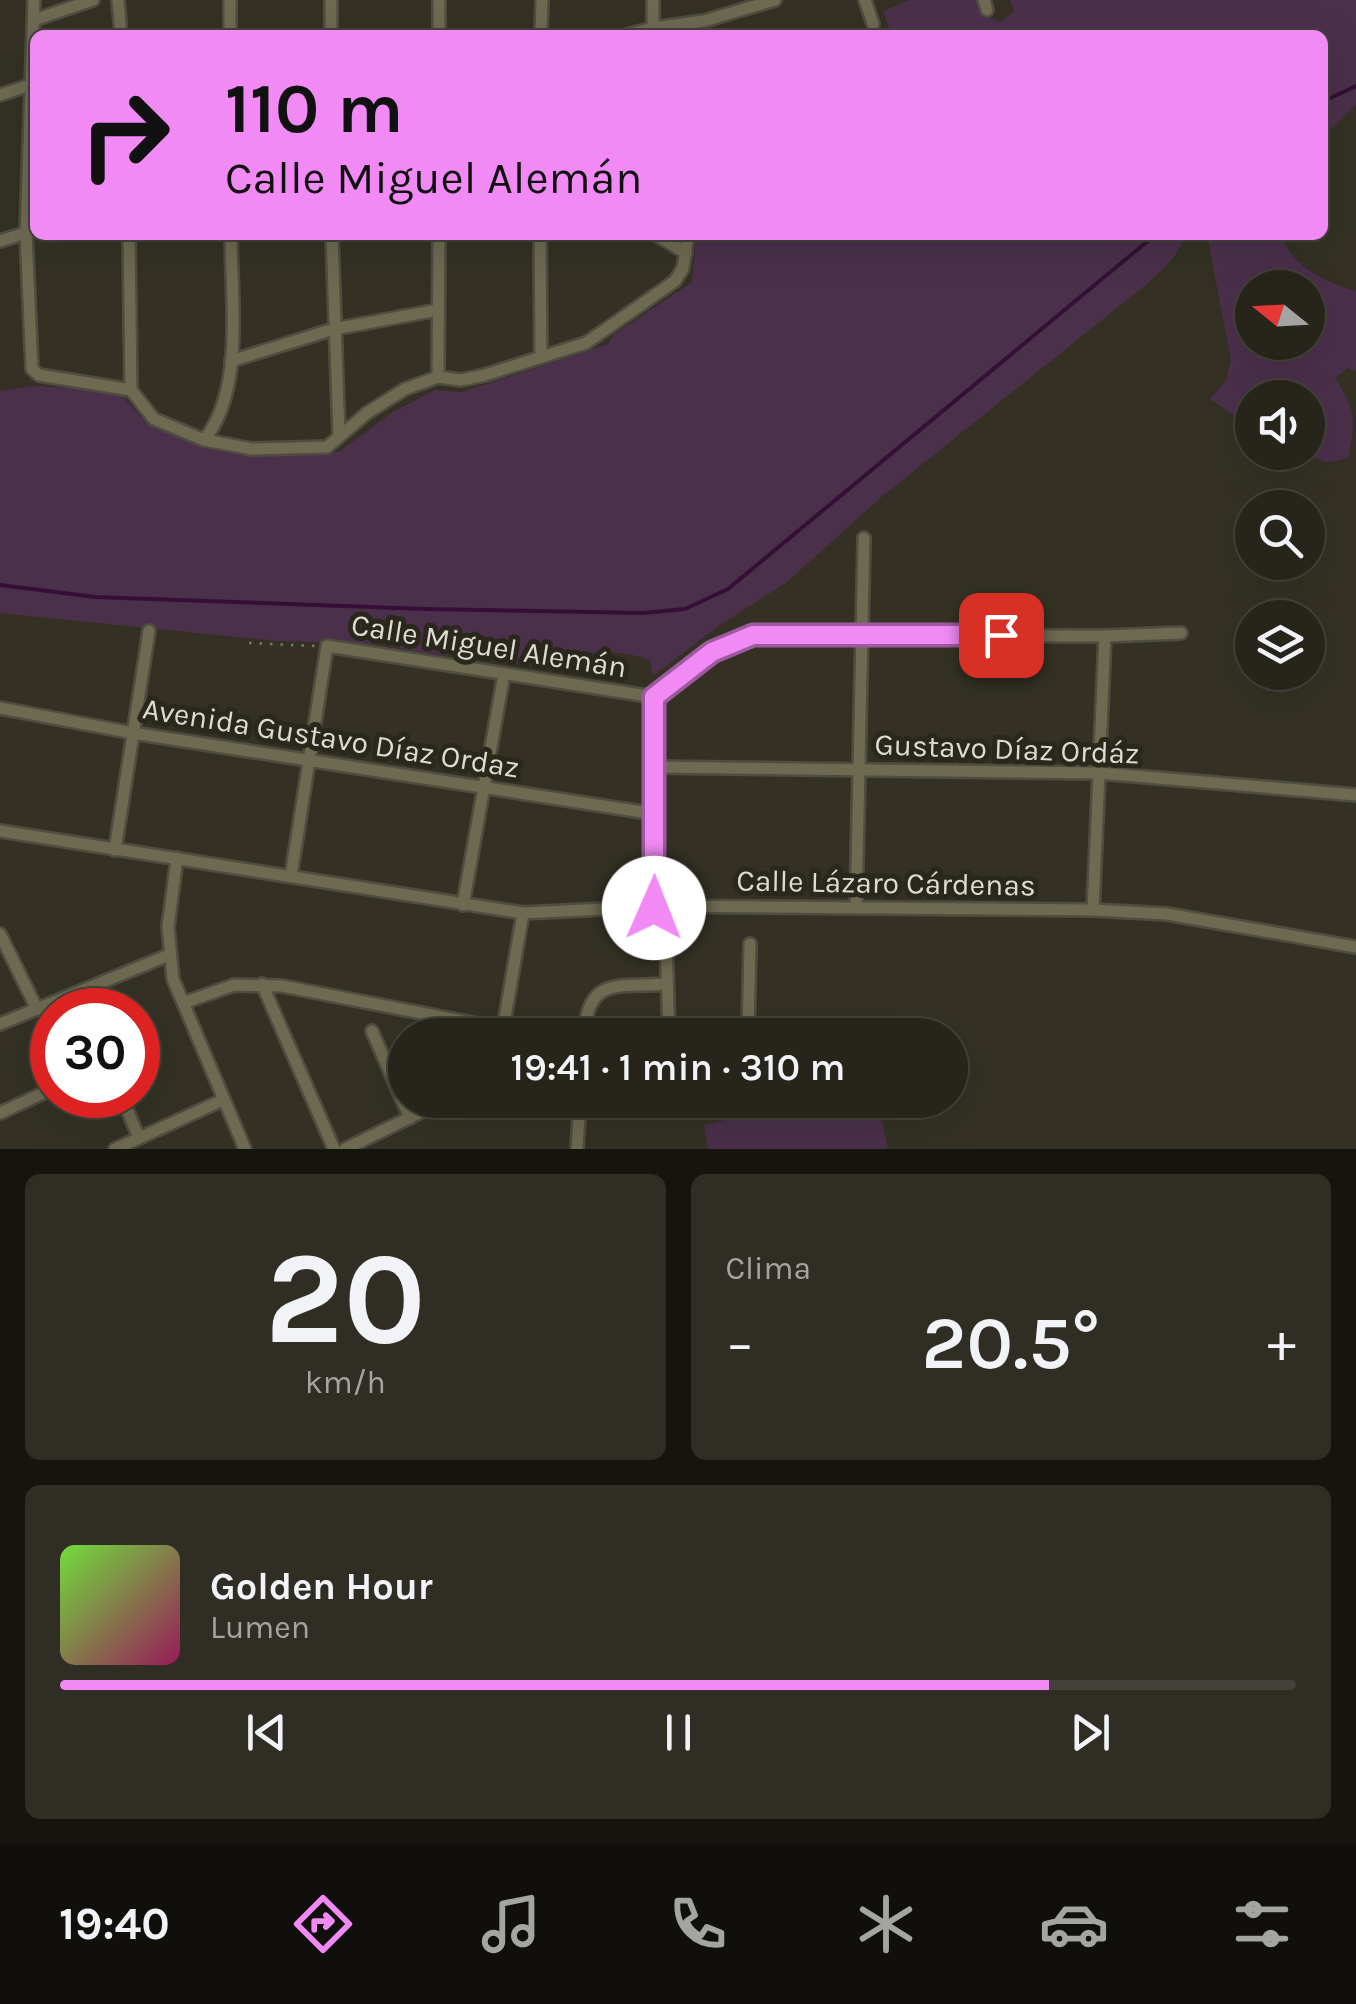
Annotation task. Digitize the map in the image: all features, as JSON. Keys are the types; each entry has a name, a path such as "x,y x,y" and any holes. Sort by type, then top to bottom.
{"street":[{"path":"33,30 34,0"},
{"path":"34,20 93,0"},
{"path":"118,0 120,30"},
{"path":"230,0 230,30"},
{"path":"331,0 331,30"},
{"path":"439,0 439,30"},
{"path":"541,30 542,0"},
{"path":"652,30 653,0"},
{"path":"656,30 775,0"},
{"path":"865,0 873,24"},
{"path":"673,25 680,30"},
{"path":"0,94 30,86"},
{"path":"0,241 30,231"},
{"path":"31,240 32,369 40,374 130,390 154,418 204,440 252,448 292,449 328,446 388,398 438,377 472,378 599,337 680,276 687,240"},
{"path":"129,240 130,390"},
{"path":"204,440 218,420 231,362 230,240"},
{"path":"332,240 338,436"},
{"path":"438,240 438,377"},
{"path":"540,240 541,356"},
{"path":"664,240 686,253"},
{"path":"231,362 334,329 438,310"},
{"path":"856,908 864,538"},
{"path":"115,850 149,630"},
{"name":"Calle Miguel Alemán","path":"327,646 654,697 712,652 735,640 774,633 1181,633"},
{"path":"1093,910 1105,636"},
{"path":"291,876 327,646"},
{"path":"463,905 504,674"},
{"path":"654,697 659,907 668,1018"},
{"name":"Avenida Gustavo Díaz Ordaz","path":"0,708 656,814"},
{"name":"Gustavo Díaz Ordáz","path":"655,767 1099,772 1356,795"},
{"name":"Calle Lázaro Cárdenas","path":"0,831 523,913 659,907 1093,910 1167,914 1356,946"},
{"path":"177,858 169,908 168,954 182,1002 245,1149"},
{"path":"505,1018 523,913"},
{"path":"0,934 30,996"},
{"path":"748,1018 750,944"},
{"path":"102,988 168,954"},
{"path":"182,1002 234,985 262,984 303,988 439,1018"},
{"path":"262,984 334,1149"},
{"path":"587,1018 590,1000 604,989 667,984"},
{"path":"0,1024 30,1012"},
{"path":"372,1031 388,1068"},
{"path":"0,1113 30,1099"},
{"path":"115,1149 223,1100"},
{"path":"131,1118 140,1138"},
{"path":"345,1149 410,1118"},
{"path":"576,1148 578,1118"}],"path":[{"path":"249,643 327,646"}],"shaded area":[{"path":"910,0 978,0 985,17 1001,22 1014,11 1010,0 1356,0 1356,104 1328,132 1328,30 890,30 883,11"},
{"path":"696,240 1183,240 1175,255 1149,282 879,499 787,582 717,627 653,676 650,660 614,653 556,658 556,668 379,644 277,641 0,613 0,391 32,386 120,394 146,422 206,448 260,454 331,453 435,390 462,392 608,344 613,335 692,282"},
{"path":"1208,240 1283,240 1308,270 1235,270 1235,360 1325,360 1325,279 1356,291 1356,371 1348,368 1335,378 1352,416 1348,458 1325,461 1325,380 1235,380 1235,416 1210,399 1226,381 1231,360"},
{"path":"734,1118 880,1118 888,1149 708,1149 704,1125"}],"waterway":[{"path":"1328,99 1356,86"},
{"path":"0,585 95,597 426,609 643,613 685,609 728,589 1149,240"}],"route":[{"path":"654,908 654,697 712,652 753,635 1001,635"}]}
